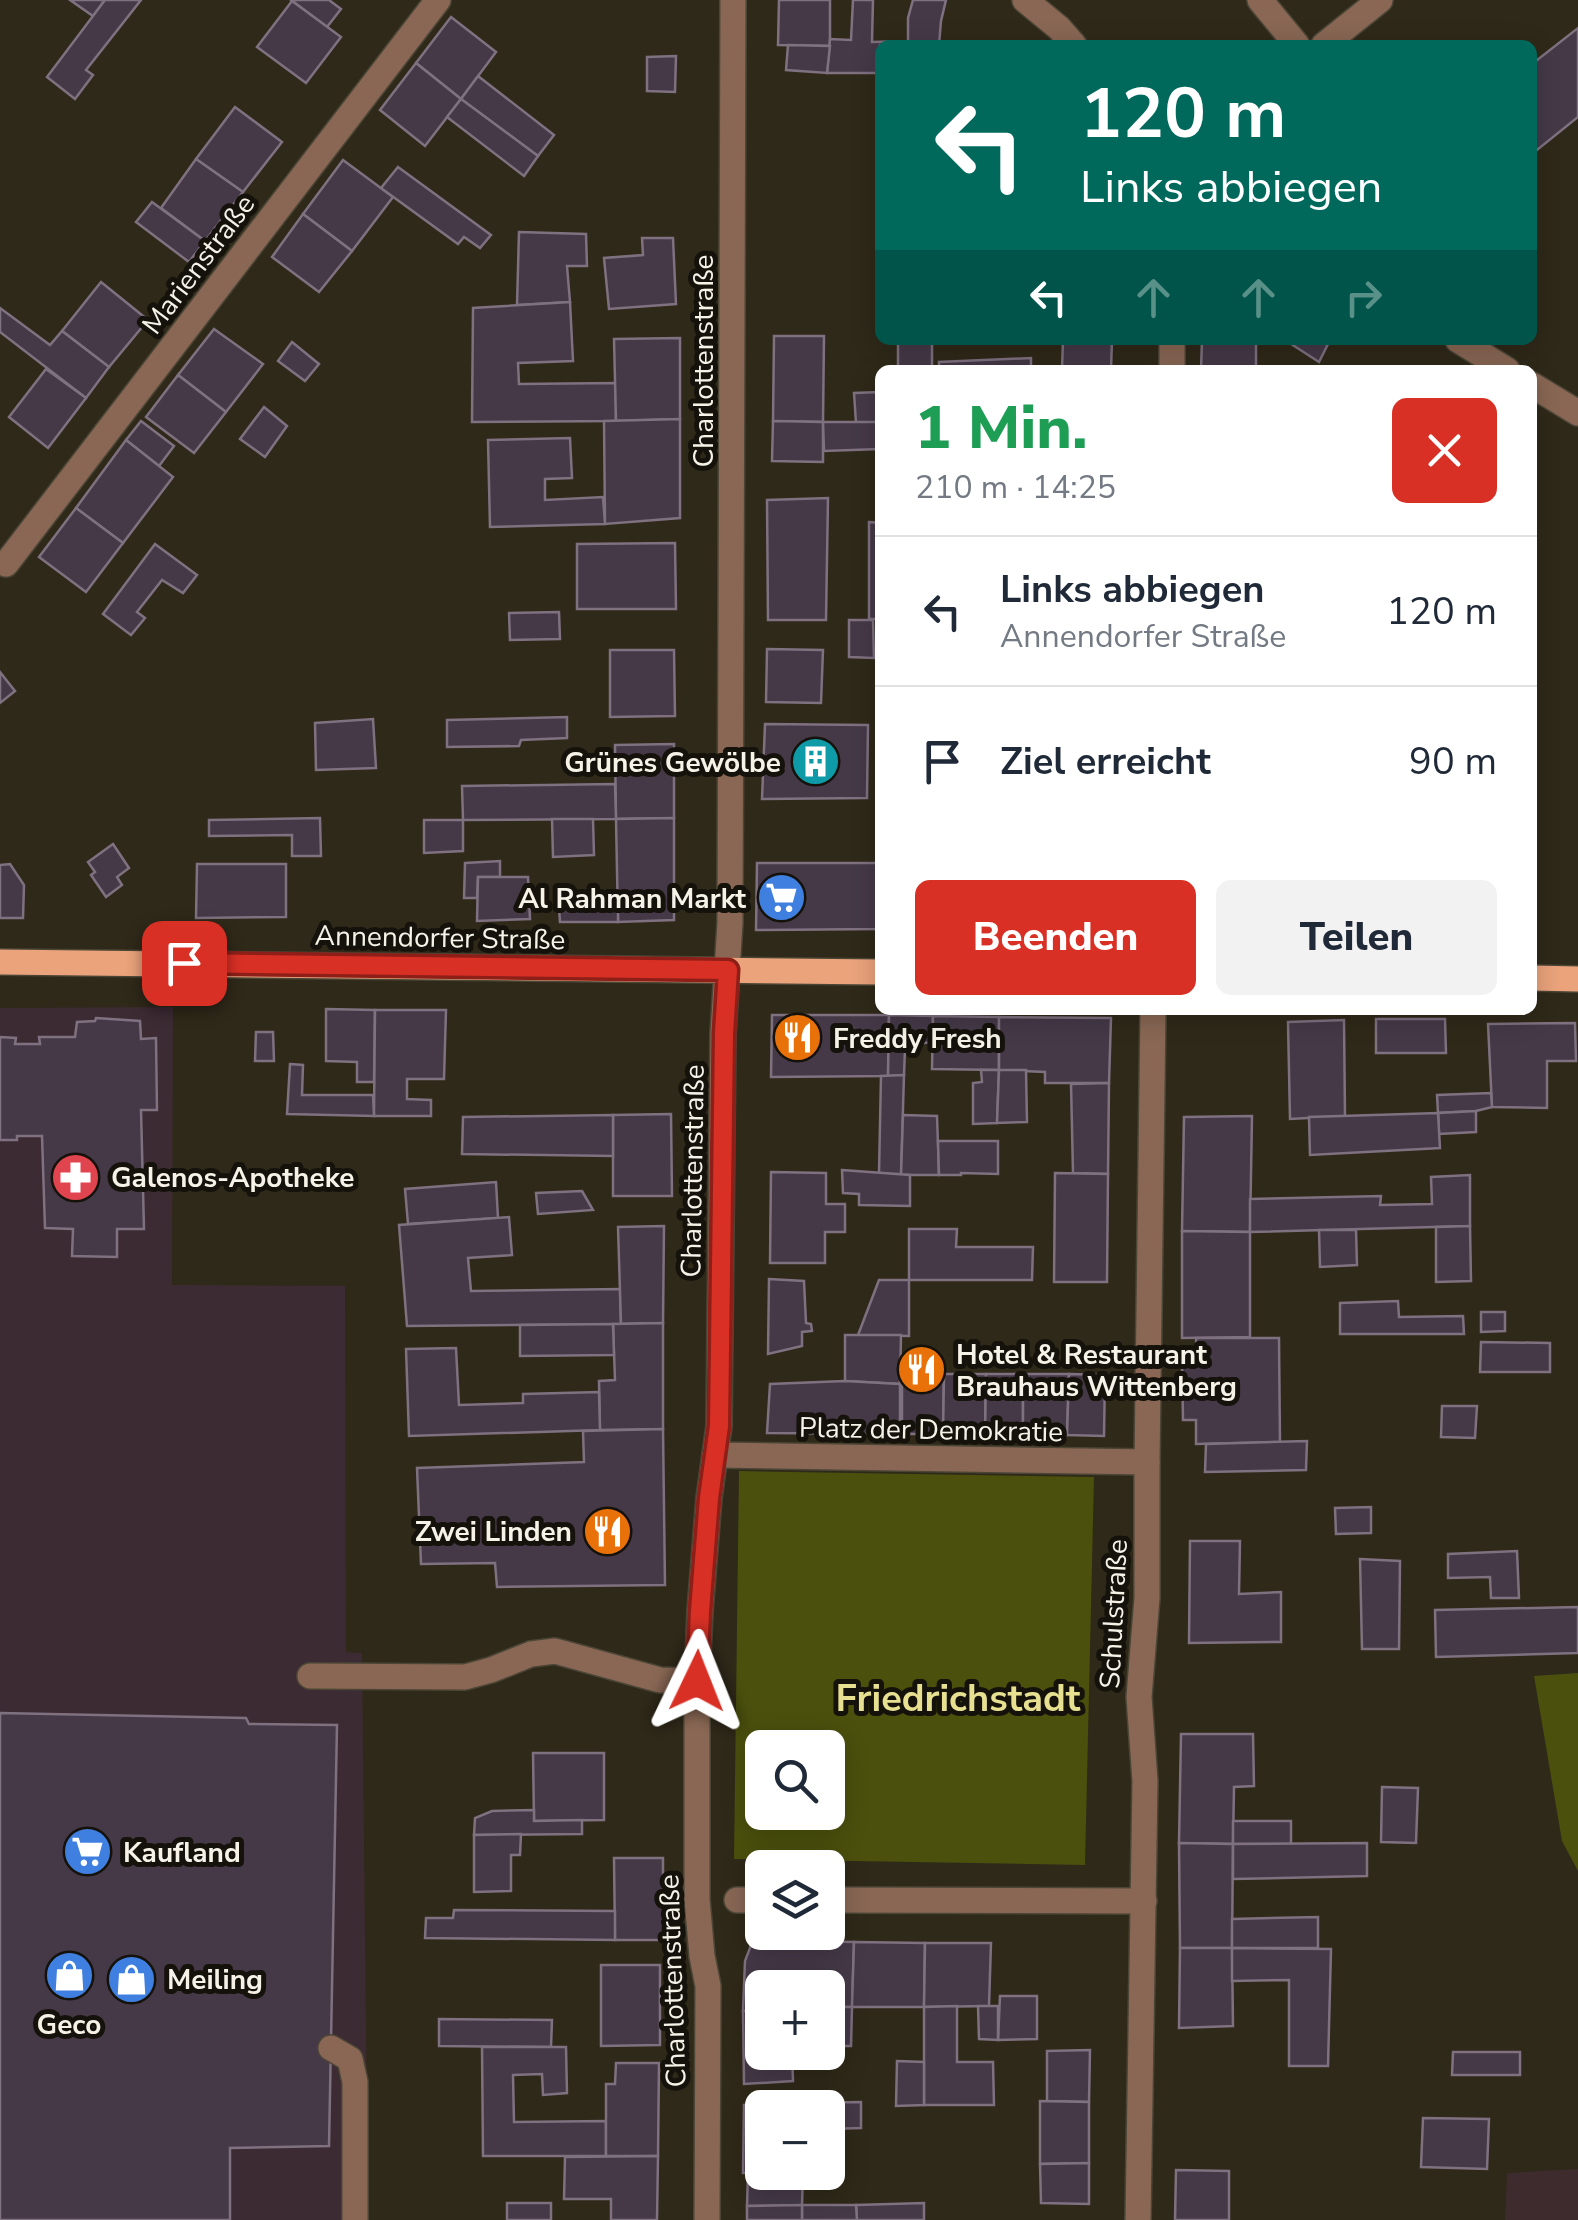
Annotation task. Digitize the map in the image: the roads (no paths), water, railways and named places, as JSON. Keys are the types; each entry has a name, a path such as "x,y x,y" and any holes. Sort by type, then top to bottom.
{"main road":[{"name":"Annendorfer Straße","path":"0,962 875,972"},
{"path":"1537,978 1578,979"}],"street":[{"name":"Marienstraße","path":"6,564 438,0"},
{"name":"Charlottenstraße","path":"706,2220 708,1986 697,1899 697,1681 700,1611 719,1426 732,648 733,0"},
{"path":"1024,0 1070,40"},
{"path":"1260,0 1293,40"},
{"path":"1330,40 1380,0"},
{"path":"1466,345 1499,365"},
{"path":"1537,388 1577,411"},
{"name":"Schulstraße","path":"1138,2220 1145,1781 1139,1697 1148,1598 1153,1015"},
{"name":"Platz der Demokratie","path":"715,1455 1147,1462"},
{"path":"310,1676 465,1678 531,1654 555,1651 660,1680 697,1681"},
{"path":"845,1900 1144,1901"},
{"path":"331,2048 350,2059 355,2082 355,2220"}],"place":[{"name":"Grünes Gewölbe","path":"816,762"},
{"name":"Al Rahman Markt","path":"781,898"},
{"name":"Freddy Fresh","path":"798,1038"},
{"name":"Galenos-Apotheke","path":"76,1177"},
{"name":"Hotel & Restaurant Brauhaus Wittenberg","path":"921,1370"},
{"name":"Zwei Linden","path":"607,1531"},
{"name":"Kaufland","path":"88,1852"},
{"name":"Geco","path":"69,1976"},
{"name":"Meiling","path":"132,1979"}],"district":[{"name":"Friedrichstadt","path":"958,1698"}]}
